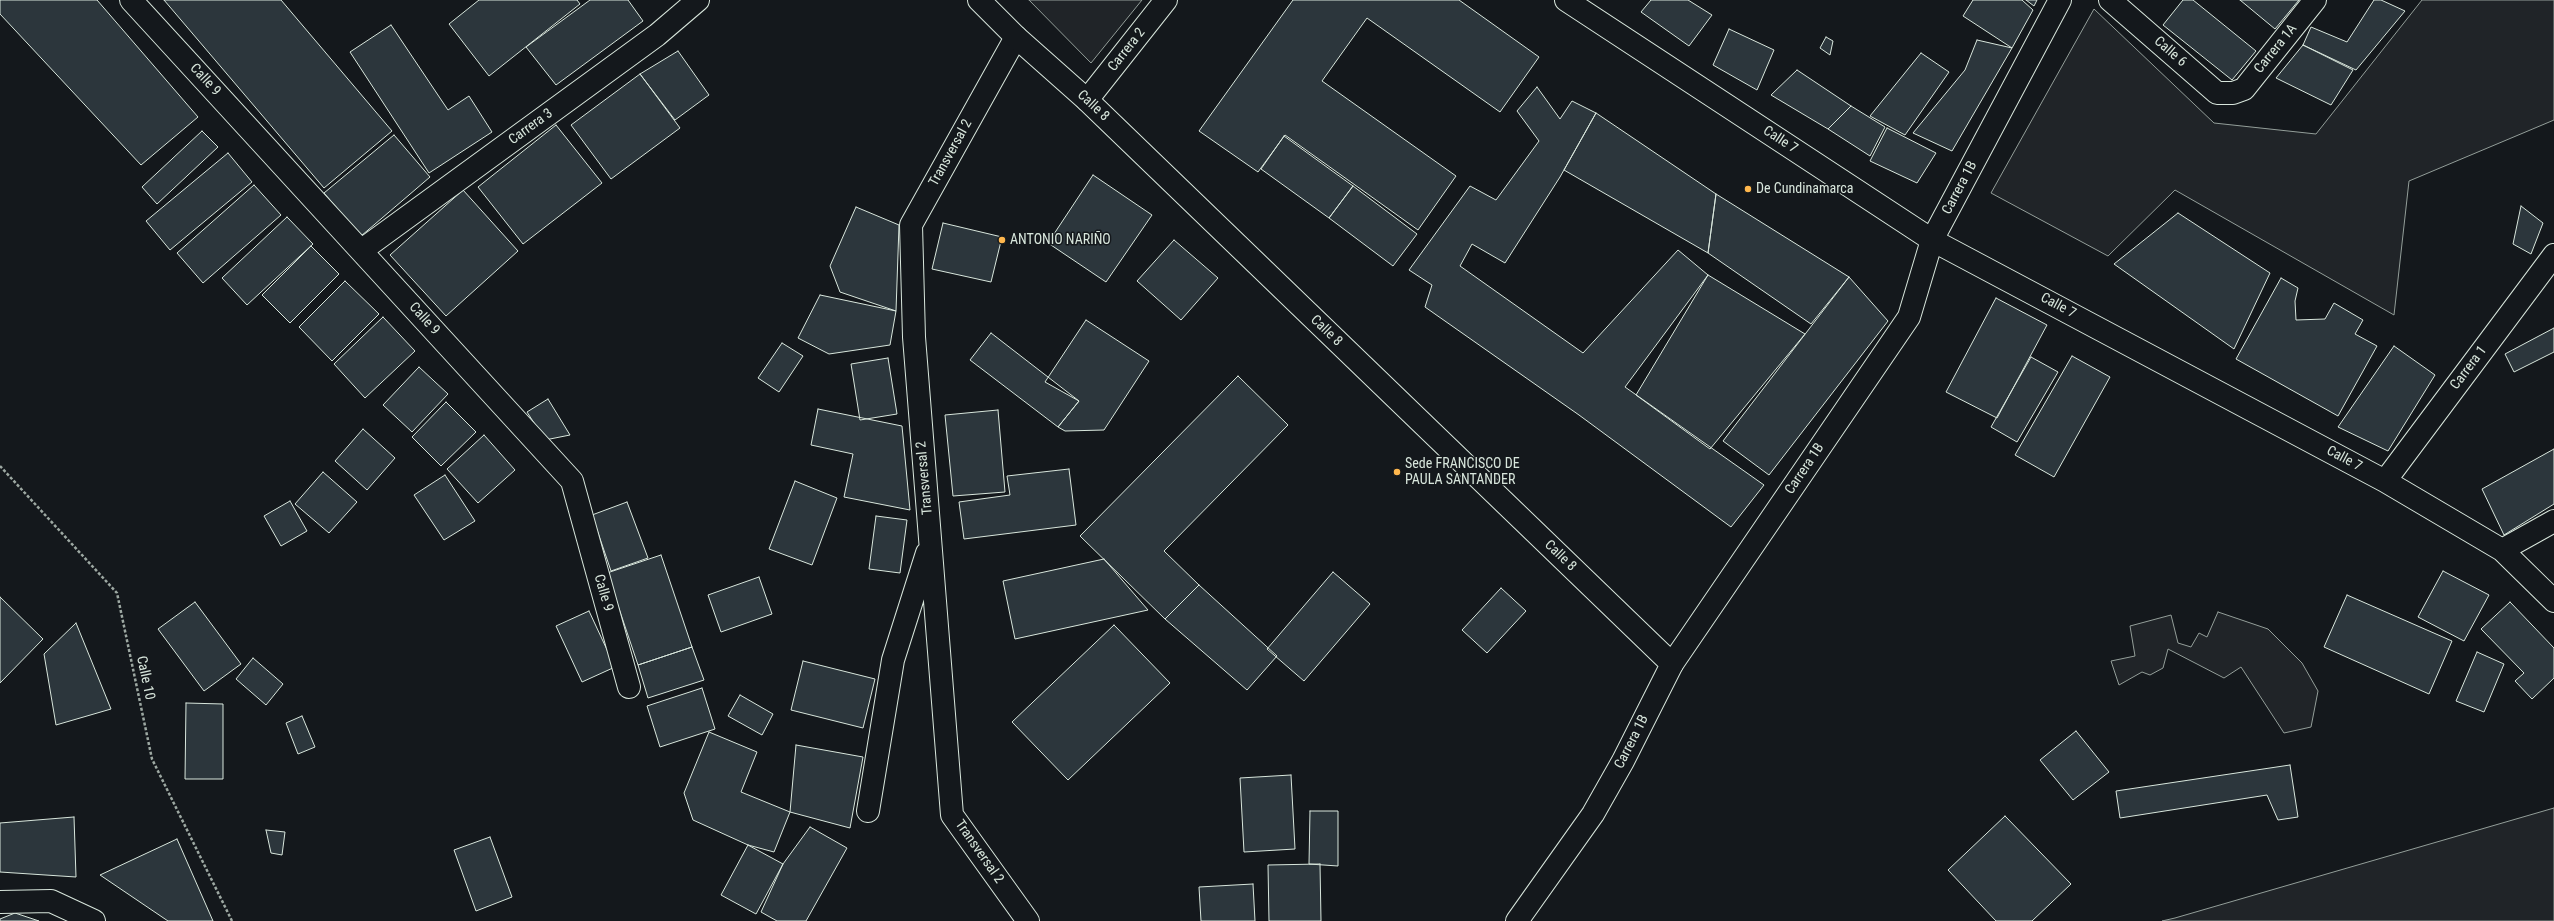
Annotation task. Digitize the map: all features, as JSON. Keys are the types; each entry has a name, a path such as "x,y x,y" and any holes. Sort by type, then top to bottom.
{"street":[{"name":"Calle 9","path":"131,0 362,250 572,481 629,687"},
{"name":"Carrera 3","path":"362,250 658,35 698,0"},
{"name":"Calle 8","path":"979,0 1016,37 1087,100 1672,664"},
{"name":"Carrera 2","path":"1087,100 1166,0"},
{"name":"Calle 7","path":"1566,0 1932,240 2385,481 2502,550 2554,601"},
{"name":"Carrera 1B","path":"1517,921 1594,814 1672,664 1909,317 1932,240 2060,0"},
{"name":"Calle 6","path":"2110,0 2217,93 2233,94"},
{"name":"Carrera 1A","path":"2233,94 2244,89 2315,0"},
{"name":"Transversal 2","path":"1016,37 911,225 914,337 952,815 1028,921"},
{"name":"Carrera 1","path":"2385,481 2554,255"},
{"path":"2502,550 2554,521"},
{"path":"868,811 893,660 930,542"},
{"path":"0,902 51,901 94,921"}],"path":[{"name":"Calle 10","path":"0,466 116,593 152,759 232,921"}],"shaded area":[{"path":"1029,0 1142,0 1091,63"},
{"path":"2422,0 2554,0 2554,120 2409,181 2394,315 2175,190 2108,256 1991,193 2094,9 2214,123 2316,134"},
{"path":"2218,612 2268,629 2302,663 2318,691 2311,727 2284,733 2241,667 2224,678 2168,649 2163,668 2150,675 2142,672 2119,685 2111,661 2135,656 2130,626 2171,615 2178,643 2191,647 2199,633 2207,637"},
{"path":"2554,808 2554,921 2162,921 2175,918"}],"building":[{"path":"0,0 97,0 198,117 141,165 0,14"},
{"path":"164,0 281,0 392,131 324,188"},
{"path":"479,0 577,0 580,4 489,76 449,24"},
{"path":"590,0 628,0 643,21 556,85 526,47"},
{"path":"1293,0 1459,0 1539,57 1500,112 1367,18 1322,81 1456,176 1418,230 1285,135 1258,172 1199,131"},
{"path":"1651,0 1688,0 1712,15 1689,46 1641,12"},
{"path":"1973,0 2022,0 2033,10 2012,48 1963,16"},
{"path":"2026,0 2037,0 2034,6"},
{"path":"2183,0 2193,0 2256,51 2232,80 2163,25"},
{"path":"2240,0 2299,0 2275,29"},
{"path":"2374,0 2381,0 2405,11 2356,70 2303,45 2311,27 2347,42"},
{"path":"391,25 448,110 469,96 492,132 429,173 350,52"},
{"path":"1729,29 1774,50 1757,90 1713,65"},
{"path":"1826,37 1833,41 1830,55 1820,48"},
{"path":"1977,40 2012,48 1952,151 1913,133 1965,70"},
{"path":"2303,45 2353,70 2331,105 2276,78"},
{"path":"678,51 709,95 675,120 640,74"},
{"path":"1921,53 1949,72 1905,135 1870,116"},
{"path":"1797,70 1851,106 1828,129 1771,95"},
{"path":"640,74 680,128 611,179 571,125"},
{"path":"1537,87 1560,119 1572,101 1596,113 1560,177 1505,263 1472,244 1460,266 1583,353 1678,250 1708,275 1625,387 1764,485 1731,527 1579,415 1425,307 1432,285 1409,270 1470,186 1496,200 1539,141 1517,111"},
{"path":"1851,106 1885,127 1870,156 1828,129"},
{"path":"1596,113 1716,194 1708,253 1564,170"},
{"path":"556,125 602,183 523,244 478,187"},
{"path":"1887,128 1936,153 1917,183 1870,161"},
{"path":"202,131 218,147 157,204 142,187"},
{"path":"394,135 430,177 361,236 324,193"},
{"path":"1284,136 1353,186 1329,218 1261,169"},
{"path":"228,153 252,182 170,250 146,221"},
{"path":"1093,175 1152,215 1106,282 1048,243"},
{"path":"254,185 281,215 203,283 177,253"},
{"path":"1353,186 1417,234 1393,266 1329,218"},
{"path":"463,190 518,251 446,316 390,255"},
{"path":"1716,194 1849,277 1811,324 1708,253"},
{"path":"2521,206 2543,223 2531,254 2513,244"},
{"path":"856,207 899,225 896,311 840,292 830,266"},
{"path":"2178,213 2270,273 2234,349 2114,264"},
{"path":"287,217 313,244 247,305 222,278"},
{"path":"943,223 1002,237 991,282 932,269"},
{"path":"1174,240 1218,278 1181,320 1137,281"},
{"path":"311,246 339,274 290,323 262,295"},
{"path":"1708,275 1805,334 1710,449 1636,395"},
{"path":"1849,277 1888,321 1769,475 1723,441"},
{"path":"2281,278 2298,288 2295,301 2296,320 2325,319 2334,303 2363,320 2355,334 2377,346 2338,416 2236,359"},
{"path":"345,281 379,314 332,361 299,327"},
{"path":"820,295 896,311 890,345 829,354 798,338"},
{"path":"1996,298 2047,325 1997,418 1946,392"},
{"path":"383,317 415,351 365,398 334,364"},
{"path":"1086,320 1149,361 1104,430 1065,431 1058,427 1079,401 1045,382"},
{"path":"2554,328 2554,352 2514,372 2505,354"},
{"path":"991,333 1079,401 1058,427 970,360"},
{"path":"782,343 803,356 779,392 758,378"},
{"path":"2394,346 2435,375 2388,451 2338,427"},
{"path":"2072,356 2110,377 2054,477 2015,455"},
{"path":"2031,357 2058,372 2017,442 1991,427"},
{"path":"888,358 897,414 860,420 851,364"},
{"path":"419,367 448,394 412,432 383,405"},
{"path":"1238,376 1288,425 1164,551 1199,585 1165,619 1080,536"},
{"path":"548,399 570,435 545,440 527,412"},
{"path":"446,402 476,432 441,466 412,437"},
{"path":"818,409 902,426 910,510 844,497 853,454 811,445"},
{"path":"998,410 1005,492 953,496 945,415"},
{"path":"363,429 395,458 367,490 335,461"},
{"path":"484,435 515,470 478,503 447,469"},
{"path":"2554,449 2554,504 2504,535 2482,489"},
{"path":"1069,469 1076,525 964,539 959,502 1010,495 1007,476"},
{"path":"323,472 357,502 329,533 295,504"},
{"path":"445,475 475,521 444,540 414,495"},
{"path":"795,481 837,498 812,565 769,549"},
{"path":"290,501 307,531 281,546 264,516"},
{"path":"627,502 648,558 611,571 592,515"},
{"path":"876,516 907,520 900,573 869,569"},
{"path":"661,555 692,647 638,665 607,573"},
{"path":"1104,559 1148,610 1015,639 1003,581"},
{"path":"2443,571 2489,595 2464,641 2418,617"},
{"path":"1333,572 1370,604 1304,681 1267,649"},
{"path":"759,577 772,614 721,632 708,595"},
{"path":"1199,585 1277,656 1247,690 1165,619"},
{"path":"1501,588 1526,611 1487,653 1462,630"},
{"path":"2347,595 2452,641 2429,694 2324,647"},
{"path":"0,597 43,639 0,683"},
{"path":"195,602 241,664 204,691 158,629"},
{"path":"2510,602 2554,648 2554,678 2532,699 2515,681 2524,673 2481,629"},
{"path":"589,611 615,667 582,682 556,626"},
{"path":"76,623 111,709 56,725 44,654"},
{"path":"1114,625 1170,683 1068,780 1012,722"},
{"path":"692,647 704,680 648,698 638,665"},
{"path":"2477,652 2504,664 2484,712 2456,701"},
{"path":"253,658 283,684 266,705 236,679"},
{"path":"803,661 875,679 863,728 791,710"},
{"path":"702,688 715,729 660,747 647,706"},
{"path":"740,695 773,714 762,735 728,716"},
{"path":"186,703 223,704 223,779 185,779"},
{"path":"302,716 315,747 298,754 286,723"},
{"path":"2076,731 2109,772 2073,800 2040,760"},
{"path":"709,732 757,752 741,792 790,812 774,852 748,845 693,820 684,793"},
{"path":"796,745 863,757 850,828 790,812"},
{"path":"2290,765 2298,817 2278,820 2267,795 2120,818 2116,791"},
{"path":"1291,775 1295,849 1244,852 1240,778"},
{"path":"1310,811 1338,811 1338,866 1309,864"},
{"path":"2005,816 2071,884 2032,921 1996,921 1948,870"},
{"path":"74,817 76,877 0,872 0,823"},
{"path":"810,827 847,848 806,921 777,921 761,912 783,864"},
{"path":"266,830 285,832 282,855 271,853"},
{"path":"490,837 512,897 476,911 454,850"},
{"path":"177,839 213,921 168,921 100,875"},
{"path":"748,845 783,864 756,914 721,895"},
{"path":"1320,864 1321,921 1269,921 1268,865"},
{"path":"1253,884 1255,921 1201,921 1199,887"},
{"path":"15,913 39,921 0,921 0,919"}],"place":[{"name":"De Cundinamarca","path":"1748,189"},
{"name":"ANTONIO NARIÑO","path":"1002,240"},
{"name":"Sede FRANCISCO DE PAULA SANTANDER","path":"1397,472"}]}
